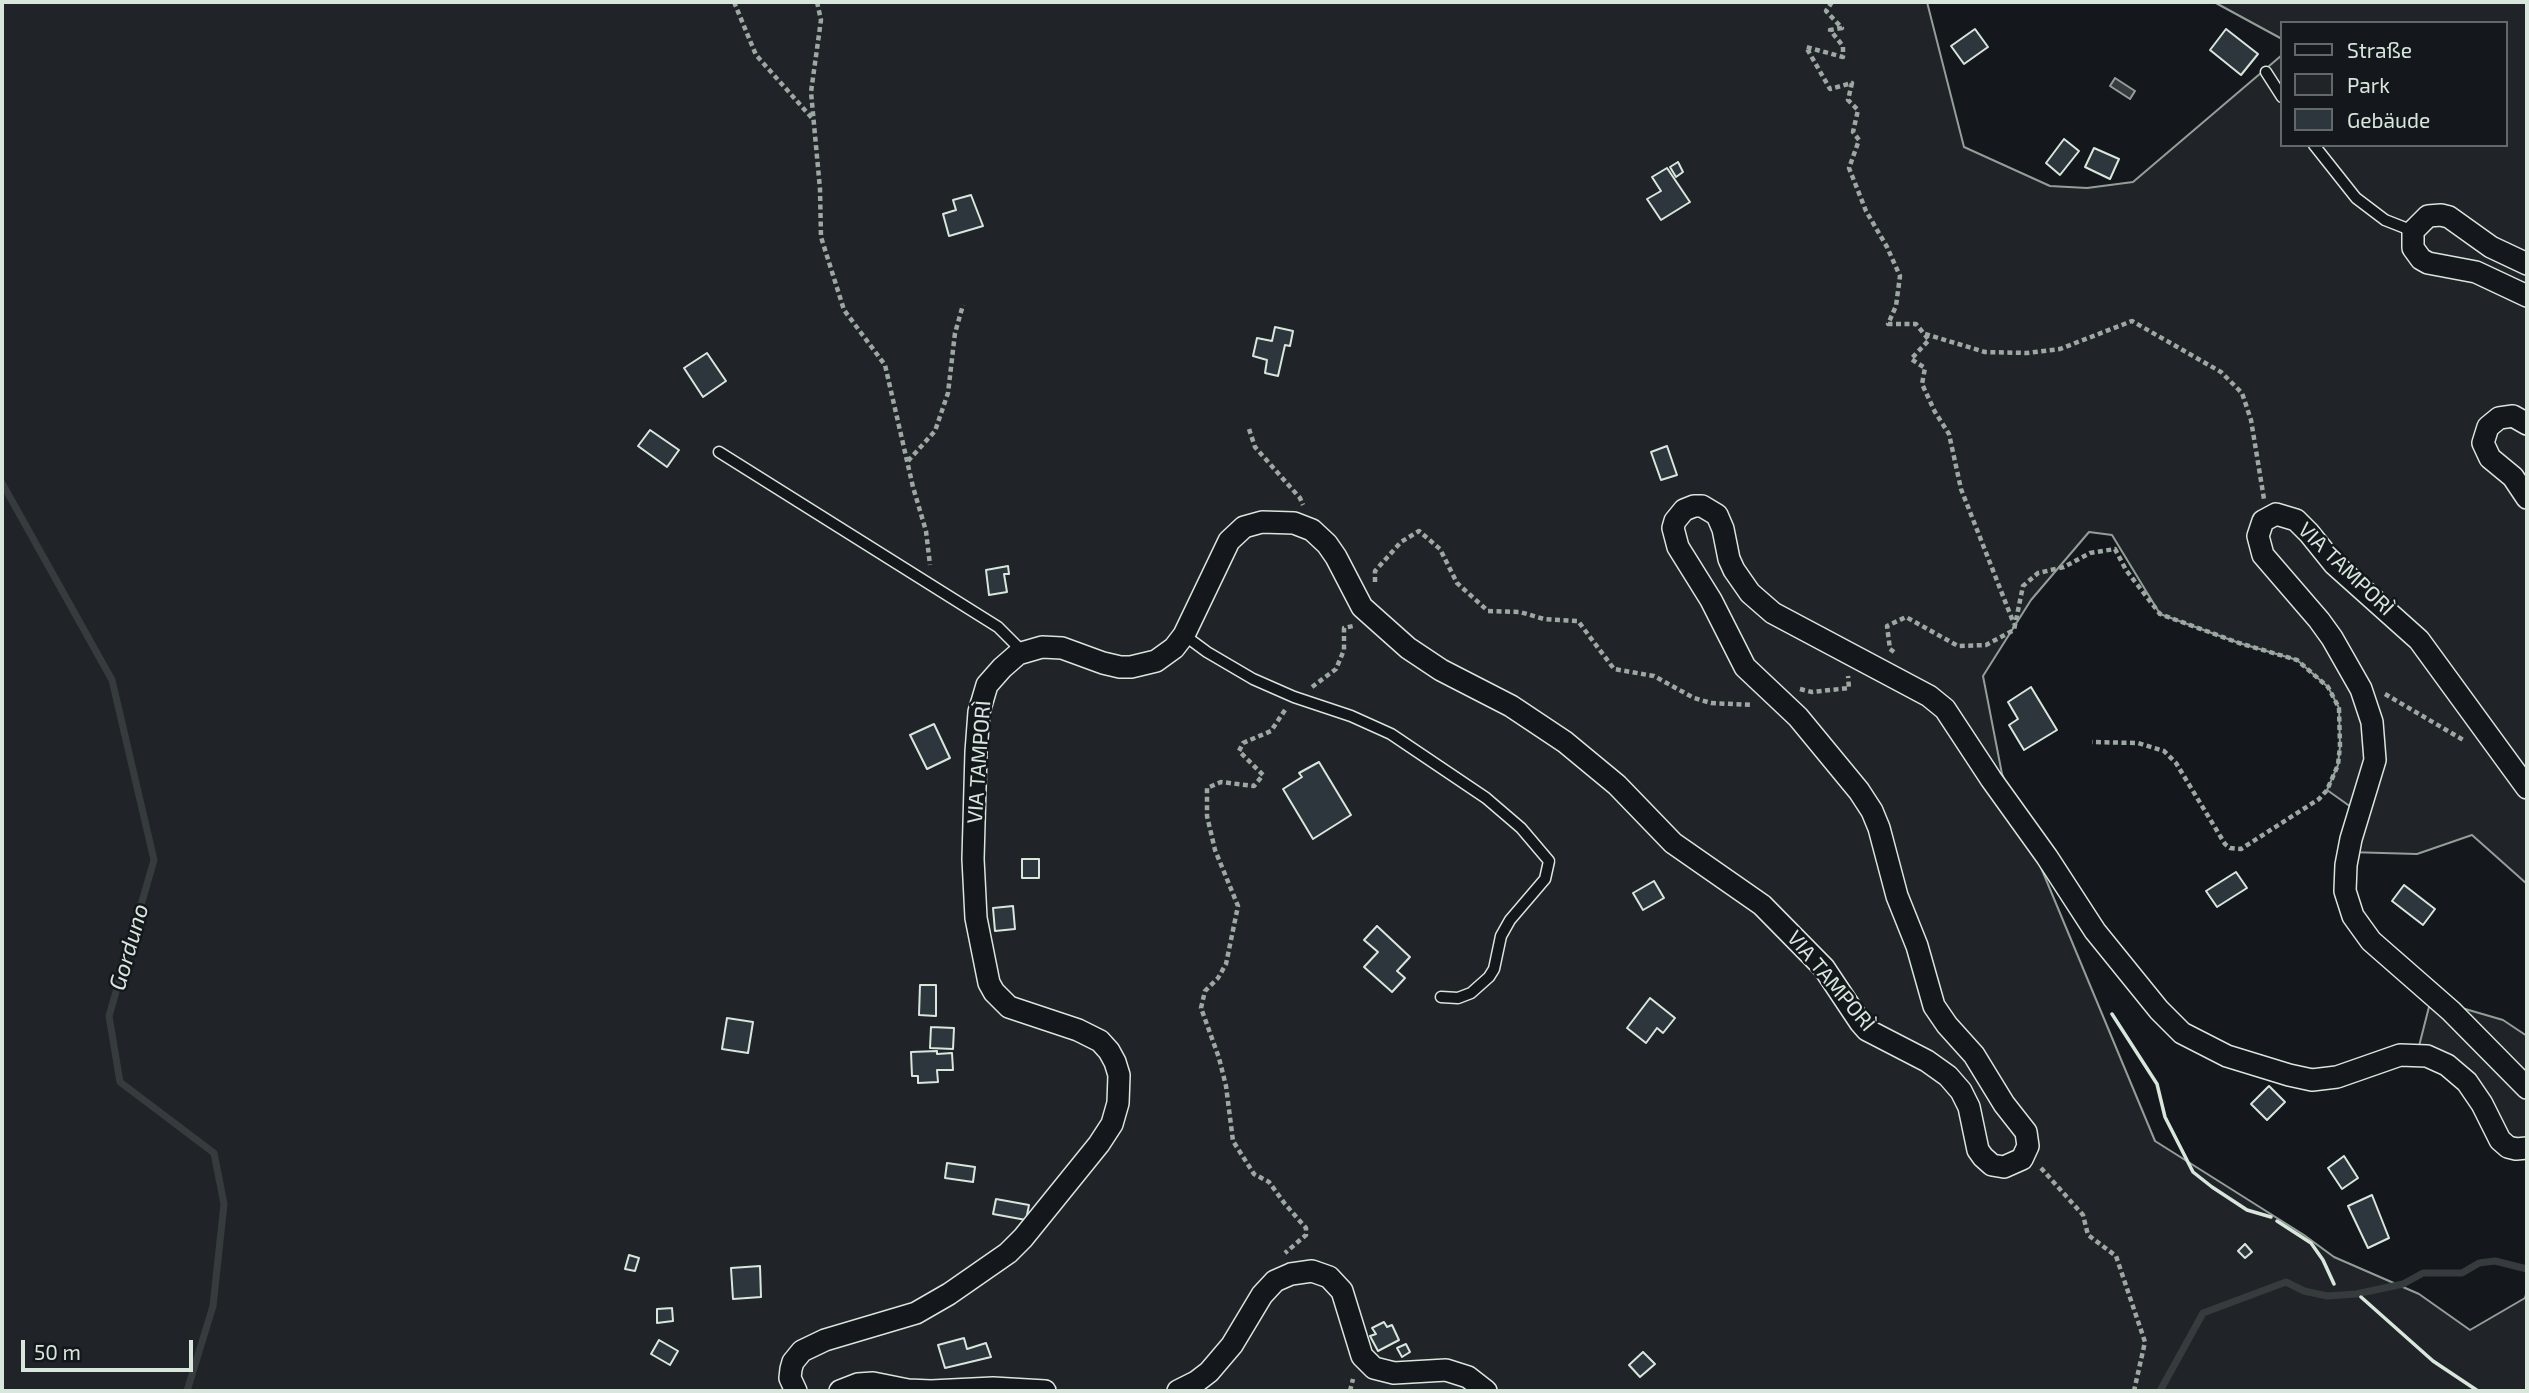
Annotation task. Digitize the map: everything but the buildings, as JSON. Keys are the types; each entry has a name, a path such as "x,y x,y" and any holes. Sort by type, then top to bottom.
{"street":[{"path":"2527,264 2491,247 2449,217 2428,216 2413,231 2413,248 2416,254 2428,263 2476,272 2527,296"},
{"path":"2527,424 2513,416 2499,418 2488,427 2483,443 2490,458 2513,477 2527,498"},
{"path":"2025,1153 2028,1139 2023,1127 2010,1114 1974,1055 1934,1006 1872,811 1821,743 1745,667 1711,600 1678,547 1673,528 1679,514 1684,510 1702,506 1717,515 1734,570 1761,604 1773,613 1929,696 1945,709 2095,931 2159,1010 2182,1033 2239,1060 2312,1080 2337,1077 2400,1055 2427,1056 2447,1065 2467,1082 2482,1104 2500,1140 2508,1147 2527,1148"},
{"name":"VIA TAMPORÌ","path":"2527,788 2419,640 2334,564 2296,520 2286,515 2268,517 2258,536 2263,555 2319,620 2361,689 2372,722 2375,750 2372,771 2364,790 2348,852 2345,878 2347,902 2361,929 2371,941 2451,1011 2527,1088"},
{"path":"1023,652 1042,647 1062,648 1103,663 1131,667 1156,661 1174,648 1184,635 1224,549 1238,531 1252,524 1273,521 1294,523 1308,528"},
{"name":"VIA TAMPORÌ","path":"1308,528 1327,544 1357,599 1370,615 1425,660 1511,706 1565,742 1609,778 1680,848 1746,893 1779,920 1824,968 1867,1030 1927,1060 1948,1076 1969,1107 1978,1150 1987,1162 1998,1167 2011,1166 2022,1159 2025,1153"},
{"name":"VIA TAMPORÌ","path":"796,1391 792,1386 791,1369 802,1351 825,1340 916,1313 949,1294 1008,1253 1099,1144 1115,1115 1120,1090 1119,1075 1109,1051 1091,1035 1019,1011 1000,1000 989,983 979,943 973,859 979,712 987,685 1002,668 1023,652"},
{"path":"1178,1391 1209,1372 1233,1345 1262,1295 1282,1277 1312,1271 1321,1273 1336,1283 1346,1301 1362,1356 1374,1368 1394,1373 1446,1370 1468,1377 1486,1391"},
{"path":"840,1391 859,1384 873,1383 908,1390 993,1388 1045,1391"}],"lane":[{"path":"2266,72 2280,94"},
{"path":"2316,147 2356,198 2385,220 2413,231"},
{"path":"719,452 998,628 1023,652"},
{"path":"1184,635 1230,667 1294,697 1351,716 1391,734 1486,798 1521,828 1549,861 1545,879 1524,901 1501,936 1494,969 1489,977 1471,993 1458,998 1441,997"}],"path":[{"path":"734,2 756,55 813,119"},
{"path":"817,2 821,20 811,92 820,189 821,237 844,310 885,365 926,531 932,586"},
{"path":"1832,2 1826,11 1842,28 1830,30 1843,46 1843,57 1806,47 1830,89 1852,83 1848,100 1858,110 1853,132 1859,140 1849,167 1866,211 1900,276 1896,306 1888,324 1916,324 1929,340 1911,359 1925,368 1922,384 1949,434 1961,489 2015,625"},
{"path":"907,462 935,430 948,393 955,333 963,305"},
{"path":"1924,334 1984,352 2027,352 2060,349 2132,321 2221,372 2242,393 2251,420 2268,517"},
{"path":"1249,429 1255,447 1300,498 1310,521 1308,528"},
{"path":"1282,1277 1275,1267 1288,1249 1306,1235 1306,1228 1269,1182 1254,1174 1233,1140 1221,1068 1201,1008 1205,991 1218,978 1226,964 1238,906 1214,850 1207,816 1207,788 1221,782 1254,786 1263,775 1239,751 1243,743 1271,731 1294,697 1321,682 1336,669 1344,650 1344,628 1351,627 1370,615 1374,602 1375,571 1401,542 1419,531 1440,549 1457,583 1488,611 1520,612 1544,619 1578,621 1615,668 1654,676 1694,698 1711,703 1754,705 1778,698"},
{"path":"1900,656 1890,649 1887,626 1906,617 1958,646 1986,645 2014,630 2023,586 2038,573 2064,568 2090,554 2115,550 2126,570 2160,614 2239,643 2297,660 2329,687 2339,708 2338,765 2327,790 2319,799 2241,849 2230,848 2225,844 2176,763 2164,751 2138,743 2092,742"},
{"path":"1760,683 1812,692 1849,688 1849,677 1839,663 1840,649"},
{"path":"2361,689 2376,689 2467,742 2492,737"},
{"path":"2025,1153 2083,1215 2088,1235 2116,1256 2145,1342 2134,1391"}],"green space":[{"path":"2,2 1927,2 1964,147 2050,186 2087,188 2133,182 2280,57 2280,147 2508,147 2508,21 2280,21 2280,38 2214,2 2527,2 2527,884 2472,835 2417,854 2348,852 2358,812 2327,790 2338,765 2340,746 2339,708 2328,687 2297,660 2239,643 2160,614 2112,535 2089,532 2031,600 1983,676 2002,774 2155,1141 2304,1235 2334,1257 2419,1294 2470,1330 2525,1298 2527,1291 2527,1391 2,1391"},
{"path":"2431,999 2503,1020 2527,1036 2527,1148 2516,1149 2482,1104 2417,1054"}],"shaded area":[{"path":"2115,78 2135,91 2130,99 2110,86"}],"waterway":[{"name":"Gorduno","path":"2,483 112,680 154,860 109,1016 120,1082 214,1153 224,1204 213,1306 187,1391"},
{"path":"2160,1391 2203,1313 2286,1282 2304,1291 2327,1296 2356,1294 2403,1284 2423,1273 2462,1273 2479,1263 2495,1261 2527,1269"}],"wall":[{"path":"2112,1014 2157,1084 2165,1117 2193,1172 2247,1210 2271,1217"},
{"path":"2277,1221 2311,1243 2323,1260 2334,1284"},
{"path":"2361,1297 2433,1361 2478,1391"}]}
